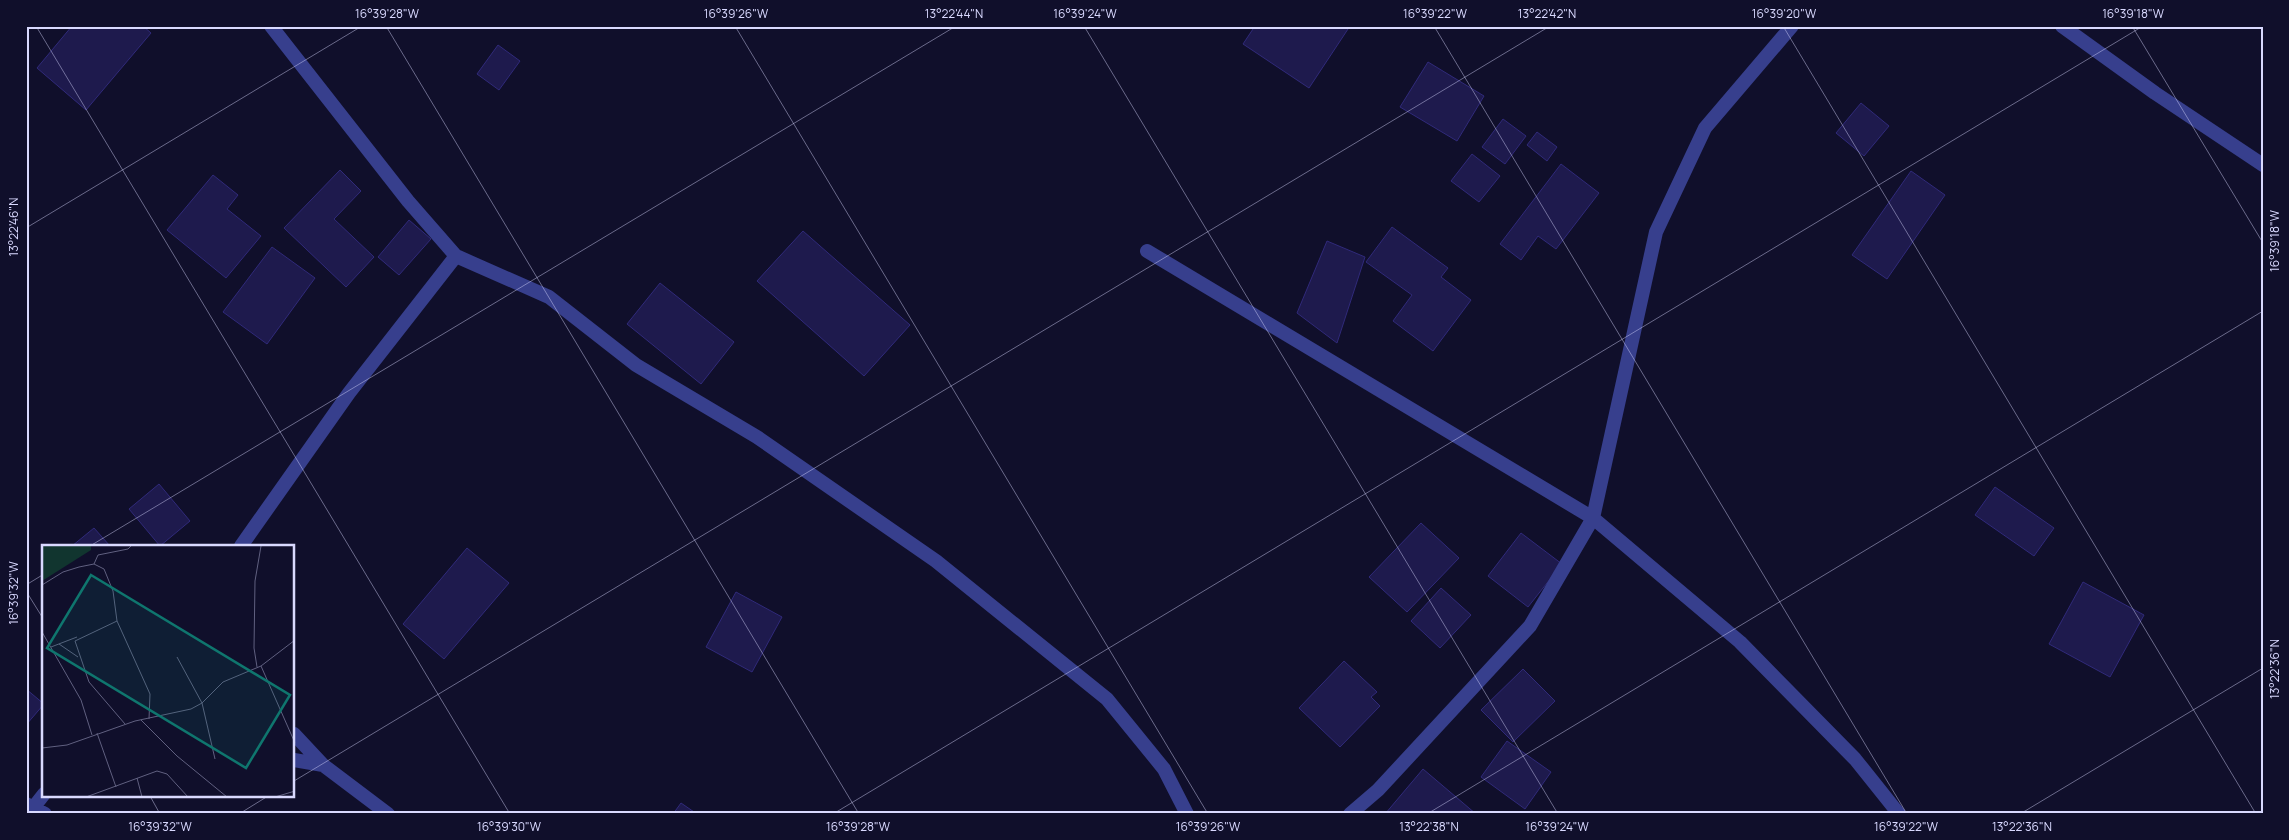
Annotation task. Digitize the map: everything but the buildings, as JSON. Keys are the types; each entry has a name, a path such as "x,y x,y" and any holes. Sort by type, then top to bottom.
{"street":[{"path":"271,26 408,201 456,256 549,297 636,365 757,437 936,561 1107,700 1164,769 1187,814"},
{"path":"1350,814 1378,790 1530,626 1593,518 1656,232 1705,128 1792,26"},
{"path":"2062,26 2154,93 2263,165"},
{"path":"1147,252 1593,518 1740,642 1855,760 1899,814"},
{"path":"242,545 349,392 456,256"},
{"path":"295,735 323,765 388,814"},
{"path":"295,760 323,765"},
{"path":"35,809 42,797"}]}
